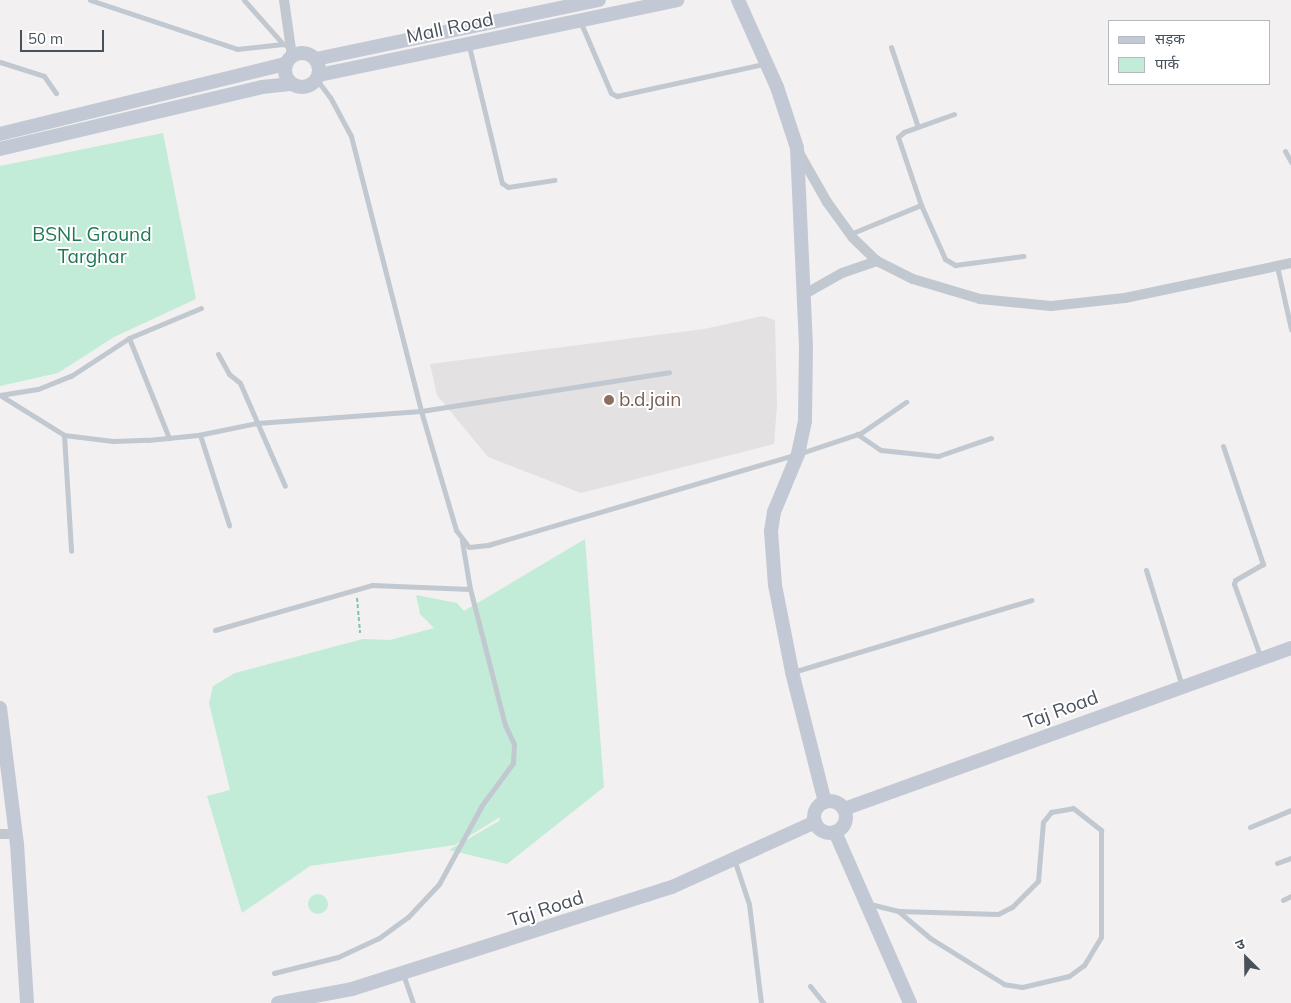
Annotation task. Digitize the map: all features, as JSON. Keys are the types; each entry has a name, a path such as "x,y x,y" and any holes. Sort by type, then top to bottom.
{"main road":[{"name":"Mall Road","path":"316,59 599,0"},
{"name":"Mall Road","path":"318,77 468,43 677,0"},
{"path":"738,0 766,64 797,148 803,296 805,421 798,454 774,512 771,531 775,585 792,672 825,802"},
{"path":"288,53 286,75 292,84"},
{"path":"0,134 288,53 302,53 316,59 318,77 303,88 292,84 262,88 0,148"},
{"name":"Taj Road","path":"844,810 1291,648"},
{"path":"0,708 16,834 27,1003"},
{"path":"834,801 844,810 845,823 835,832 821,830 815,822 815,812 825,802 834,801"},
{"name":"Taj Road","path":"278,1003 352,989 672,887 815,822"},
{"path":"835,832 910,1003"}],"street":[{"path":"284,0 288,53"},
{"path":"797,148 850,234 877,261 913,279 980,299 1051,306 1125,298 1291,263"},
{"path":"803,296 842,273 877,261"},
{"path":"0,834 16,834"}],"lane":[{"path":"90,0 237,49 288,53"},
{"path":"244,0 288,53"},
{"path":"580,20 611,93 617,96 766,64"},
{"path":"468,43 502,183 508,187 554,180"},
{"path":"891,47 918,127"},
{"path":"0,62 44,76 56,93"},
{"path":"274,973 338,958 379,938 408,918 439,884 482,805 513,763 514,744 505,724 470,590 462,541 421,411 351,136 318,77"},
{"path":"954,114 918,127 898,137 921,205 947,261 955,265 1023,256"},
{"path":"1285,151 1291,162"},
{"path":"850,234 921,205"},
{"path":"1276,266 1291,329"},
{"path":"0,395 38,389 71,376 129,338 201,308"},
{"path":"129,338 169,438"},
{"path":"218,354 229,374 240,383 285,486"},
{"path":"0,395 64,435 113,441 200,435 257,423 421,411 669,372"},
{"path":"462,541 471,548 488,545 798,454 857,434 906,402"},
{"path":"857,434 880,450 938,456 991,438"},
{"path":"64,435 71,551"},
{"path":"200,435 228,525"},
{"path":"1223,446 1263,564 1235,580 1234,584 1261,659"},
{"path":"1146,570 1182,687"},
{"path":"215,630 357,588 393,584 470,590"},
{"path":"792,672 1031,600"},
{"path":"867,903 898,911 990,915 1006,911 1038,880 1046,816 1051,812 1073,808 1101,830 1101,937 1084,965 1069,976 1022,986 1004,984 930,938 898,911"},
{"path":"1250,827 1291,810"},
{"path":"1277,864 1291,858"},
{"path":"734,859 749,904 761,1003"},
{"path":"1283,900 1291,896"},
{"path":"402,974 413,1003"},
{"path":"810,986 824,1003"}],"path":[{"path":"357,588 360,633"}],"shaded area":[{"name":"b.d.jain","path":"763,316 775,320 777,405 774,444 581,493 488,457 437,395 430,364 704,329"}],"green space":[{"name":"BSNL Ground Targhar","path":"163,133 196,299 114,337 58,373 0,386 0,166"},
{"path":"585,539 604,787 507,864 449,850 499,821 500,817 455,845 310,866 242,913 207,796 230,790 209,703 213,686 235,673 363,639 390,640 434,628 420,614 416,595 457,603 464,611"},
{"path":"318,894 325,897 328,904 325,911 318,914 311,911 308,904 311,897"}],"place":[{"name":"b.d.jain","path":"609,400"}]}
